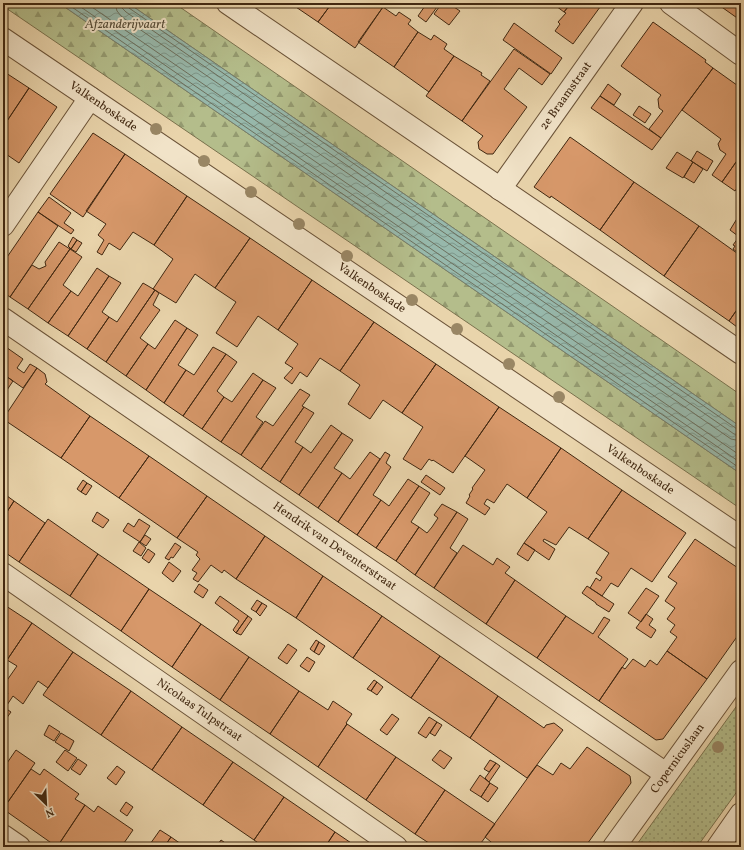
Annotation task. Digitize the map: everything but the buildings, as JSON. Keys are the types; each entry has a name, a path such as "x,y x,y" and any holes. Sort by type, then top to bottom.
{"street":[{"path":"228,3 741,353"},
{"name":"2e Braamstraat","path":"500,189 632,3"},
{"path":"671,3 741,54"},
{"name":"Valkenboskade","path":"3,39 741,538"},
{"path":"3,225 90,98"},
{"name":"Hendrik van Deventerstraat","path":"3,319 666,774"},
{"name":"Nicolaas Tulpstraat","path":"3,574 396,847"},
{"name":"Copernicuslaan","path":"614,847 741,671"},
{"path":"718,847 741,814"},
{"path":"3,836 19,847"}],"green space":[{"path":"3,3 59,3 741,474 741,509 3,6"},
{"path":"128,3 174,3 741,395 741,427"},
{"path":"741,700 741,786 697,847 635,847"}],"water":[{"name":"Afzanderijvaart","path":"59,3 128,3 741,427 741,474"}]}
